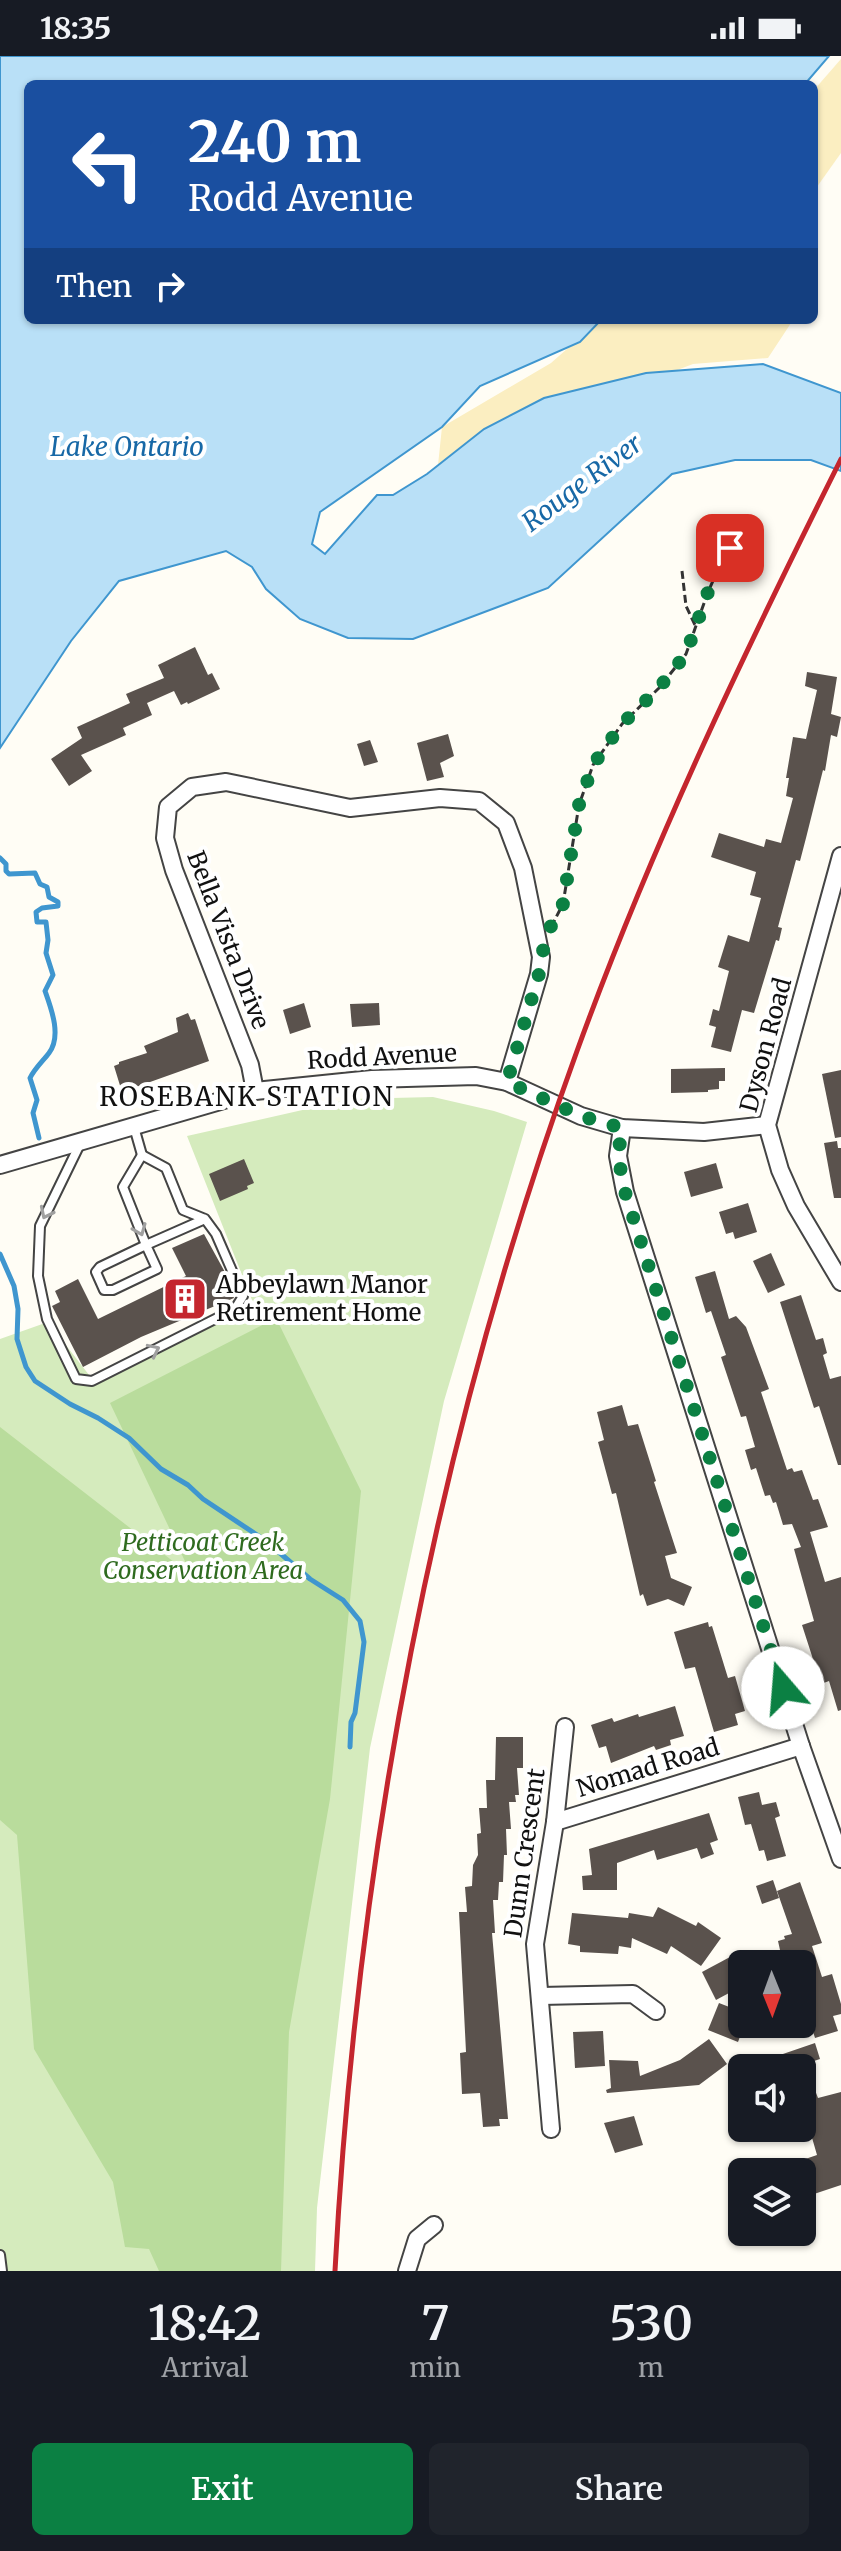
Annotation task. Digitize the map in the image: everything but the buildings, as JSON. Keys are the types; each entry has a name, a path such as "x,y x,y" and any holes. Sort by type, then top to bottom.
{"street":[{"name":"Bella Vista Drive","path":"255,1091 250,1065 174,870 165,838 168,807 192,787 226,782 350,808 440,798 479,801 506,823 523,868 541,957 539,974 507,1082"},
{"name":"Dyson Road","path":"841,856 767,1125 780,1170 796,1206 841,1282"},
{"name":"Rodd Avenue","path":"0,1165 255,1091 372,1079 476,1076 507,1082 581,1116 622,1128 704,1132 767,1125"},
{"path":"622,1128 618,1156 625,1192 801,1746 841,1859"},
{"name":"Dunn Crescent","path":"551,2129 535,1944 555,1822 565,1727"},
{"name":"Nomad Road","path":"555,1822 801,1746"},
{"path":"541,1996 633,1994 656,2011"},
{"path":"407,2271 417,2239 434,2225"}],"lane":[{"path":"80,1143 40,1226 38,1276 47,1319 76,1379 92,1381 235,1309 243,1296 216,1234 205,1219 183,1210 166,1168 142,1155 134,1127"},
{"path":"142,1155 123,1187 146,1245 157,1269 113,1290 104,1290 96,1272 100,1267 146,1245 205,1219"},
{"path":"0,2255 2,2271"}],"path":[{"path":"541,957 551,926 563,904 579,805 593,765 622,724 659,688 686,654 721,563 740,532"},
{"path":"682,571 686,606 696,627"}],"green space":[{"name":"Petticoat Creek Conservation Area","path":"433,1097 527,1122 444,1401 370,1748 317,2208 315,2271 0,2271 0,1339 48,1322 96,1384 252,1300 187,1136 351,1099"},
{"name":"Petticoat Creek Conservation Area","path":"276,1318 361,1491 330,1799 289,2032 281,2271 159,2271 149,2249 125,2247 113,2182 34,2049 17,1835 0,1820 0,1427 192,1576 110,1403"}],"sand":[{"path":"841,59 841,153 818,185 818,85"},
{"path":"595,324 790,324 768,358 693,364 588,404 436,484 442,427 551,363"}],"water":[{"name":"Lake Ontario","path":"0,56 829,56 808,80 24,80 24,324 597,324 580,342 480,386 442,427 320,512 312,544 325,554 377,495 393,495 427,474 484,429 544,398 646,373 763,364 841,393 841,471 811,460 735,460 672,474 548,588 413,639 348,638 300,619 266,589 252,567 226,551 119,581 71,641 0,748"}],"waterway":[{"path":"0,858 9,874 35,873 40,884 47,887 49,897 58,902 58,906 36,912 37,922 46,922 46,953 53,975 45,991 55,1030 53,1046 30,1078 37,1100 33,1113 39,1138"},
{"path":"0,1254 14,1286 18,1309 17,1339 26,1367 35,1381 129,1438 161,1469 266,1541 310,1579 343,1600 360,1621 364,1642 350,1747"}],"railway":[{"path":"335,2271 346,2116 362,1961 384,1806 411,1652 444,1499 482,1348 527,1198 577,1051 636,900 734,678 841,459"}],"place":[{"name":"Abbeylawn Manor Retirement Home","path":"185,1299"}],"district":[{"name":"ROSEBANK STATION","path":"247,1097"}],"route":[{"path":"730,548 708,592 686,654 659,688 622,724 593,765 579,805 570,845 563,904 551,926 541,957 539,974 507,1082 581,1116 622,1128 618,1156 625,1192 783,1688"}],"water label":[{"name":"Rouge River","path":"582,483"}]}
